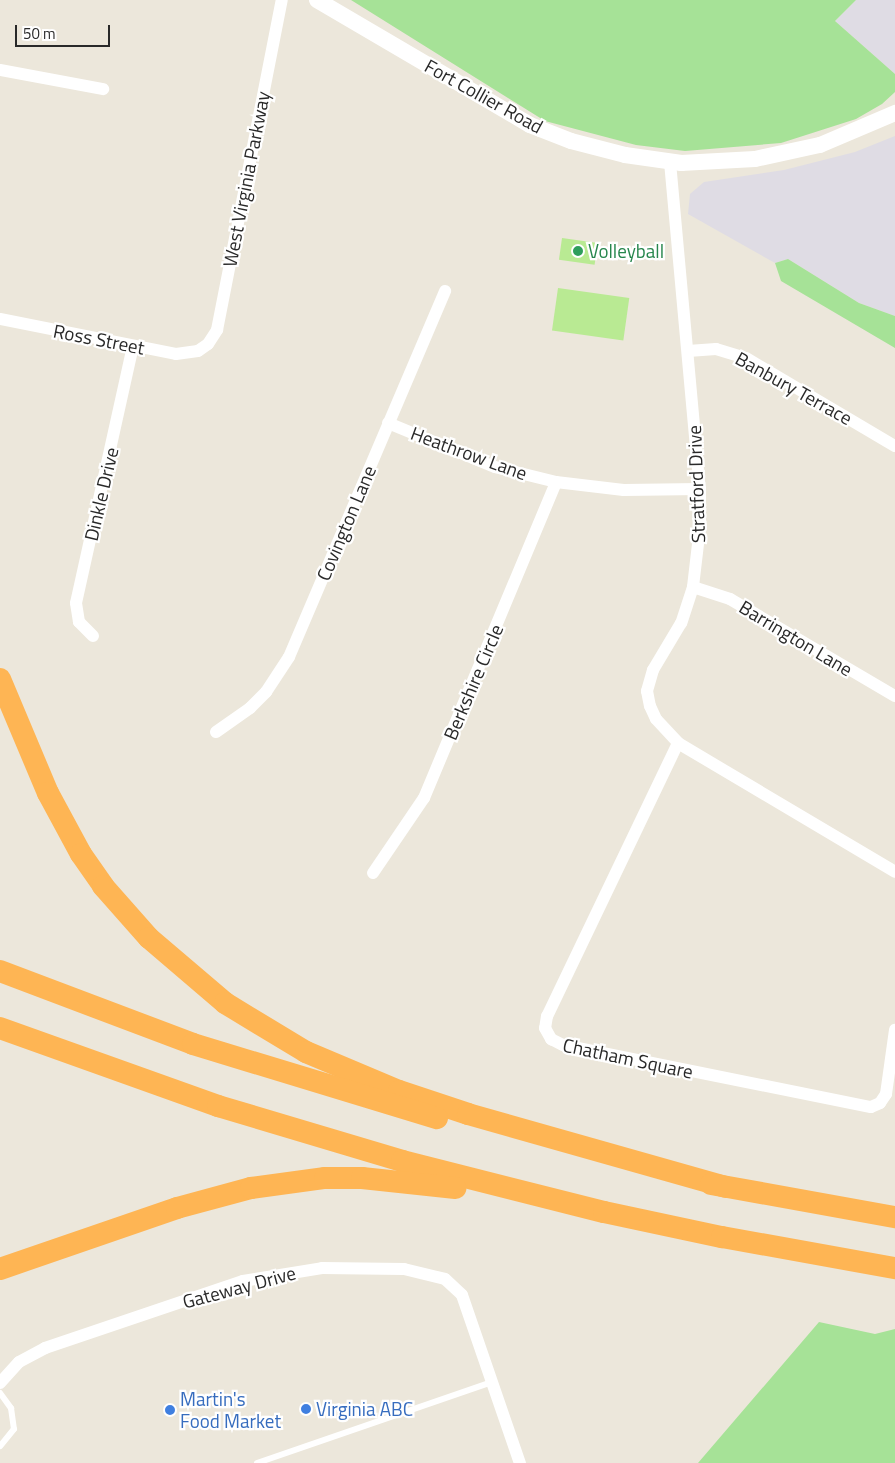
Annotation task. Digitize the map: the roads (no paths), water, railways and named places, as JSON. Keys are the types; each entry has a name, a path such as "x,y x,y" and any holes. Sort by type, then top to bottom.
{"highway":[{"path":"0,679 48,793 81,854 103,886 148,938 225,1003 306,1052 399,1091 468,1114 726,1187"},
{"path":"0,971 193,1044 395,1107 523,1141 726,1187 895,1217"},
{"path":"0,1028 218,1106 334,1142 516,1191 722,1237"},
{"path":"0,1269 219,1196 288,1182 325,1178 442,1185 895,1268"}],"street":[{"name":"West Virginia Parkway","path":"198,351 208,344 217,330 282,0"},
{"name":"Fort Collier Road","path":"317,0 530,125 589,146 670,162 739,161 789,153 836,140 895,113"},
{"path":"0,70 103,89"},
{"name":"Stratford Drive","path":"670,162 700,489 700,527 692,587 681,623 652,670 647,691 656,720 678,743 895,872"},
{"name":"Covington Lane","path":"216,732 250,708 266,692 289,657 445,291"},
{"name":"Ross Street","path":"0,319 176,354 198,351"},
{"name":"Dinkle Drive","path":"93,636 79,622 76,604 133,346"},
{"name":"Banbury Terrace","path":"688,351 716,349 746,358 895,446"},
{"name":"Heathrow Lane","path":"388,423 495,467 556,482 624,490 700,489"},
{"name":"Berkshire Circle","path":"373,873 424,798 556,482"},
{"name":"Barrington Lane","path":"692,587 730,599 895,696"},
{"name":"Chatham Square","path":"678,743 547,1016 547,1034 563,1045 866,1107 880,1103 886,1094 895,1030"},
{"name":"Gateway Drive","path":"0,1383 19,1362 45,1348 211,1291 270,1275 352,1267 428,1274 456,1287 469,1310 520,1463"}],"lane":[{"path":"257,1463 492,1382"},
{"path":"0,1393 11,1408 14,1428 0,1446"}],"place":[{"name":"Volleyball","path":"578,251"},
{"name":"Virginia ABC","path":"306,1409"},
{"name":"Martin's Food Market","path":"170,1410"}]}
